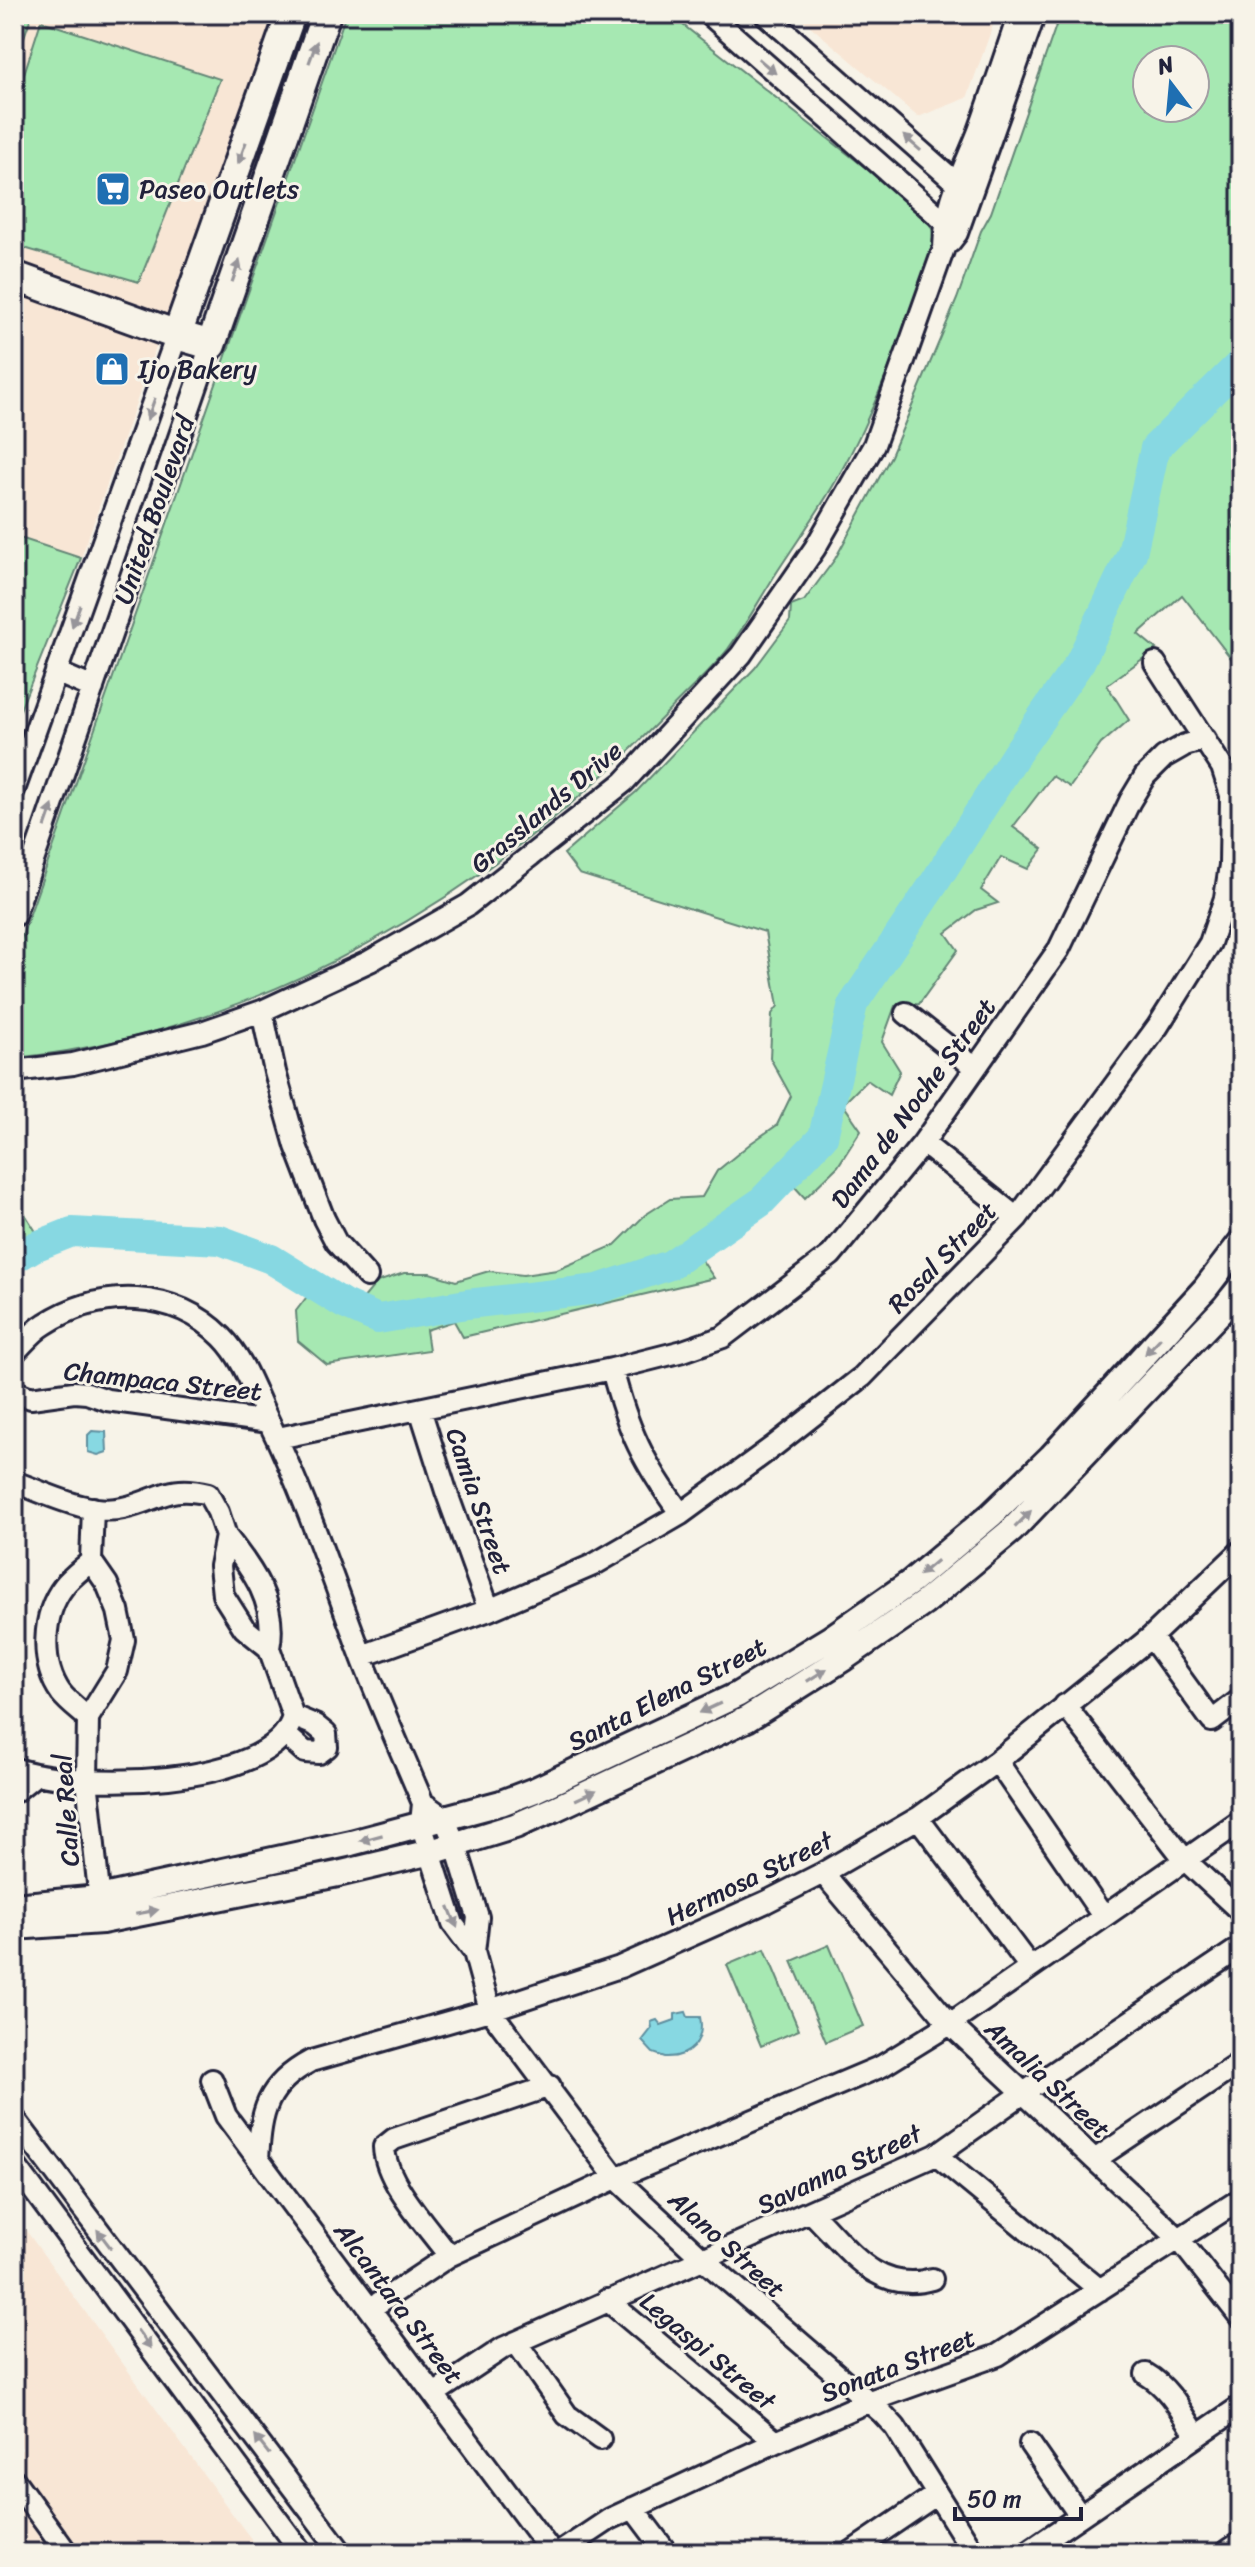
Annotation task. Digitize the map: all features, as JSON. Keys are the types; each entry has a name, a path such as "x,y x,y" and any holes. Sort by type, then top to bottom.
{"main road":[{"name":"United Boulevard","path":"177,335 291,14"},
{"name":"United Boulevard","path":"211,345 326,14"},
{"path":"14,276 211,345"}],"street":[{"path":"709,14 949,234"},
{"path":"765,14 964,189"},
{"name":"Grasslands Drive","path":"964,189 978,133 1019,14"},
{"name":"Grasslands Drive","path":"14,1071 73,1064 202,1032 262,1011 370,961 468,905 624,782 741,655 815,548 874,445 964,189 1035,14"},
{"name":"United Boulevard","path":"14,790 177,335"},
{"name":"United Boulevard","path":"14,916 211,345"},
{"name":"Rosal Street","path":"362,1656 489,1610 593,1565 681,1514 862,1377 1017,1218 1158,1026 1210,943 1225,898 1230,865 1231,795 1222,767 1155,663"},
{"path":"56,672 93,688"},
{"name":"Dama de Noche Street","path":"273,1430 420,1409 612,1369 723,1337 831,1255 923,1143 1059,949 1145,776 1164,757 1185,745 1205,739"},
{"path":"262,1011 296,1146 324,1219 336,1242 367,1276"},
{"path":"906,1013 974,1067"},
{"path":"923,1143 1017,1218"},
{"name":"Santa Elena Street","path":"14,1927 100,1909 351,1843 430,1815 501,1803 737,1695 831,1638 911,1582 991,1515 1051,1457 1205,1289 1241,1242"},
{"name":"Santa Elena Street","path":"14,1906 100,1909 338,1874 431,1852 515,1826 747,1719 924,1603 1012,1530 1241,1287"},
{"name":"Champaca Street","path":"14,1353 43,1325 80,1305 117,1298 154,1301 193,1313 224,1339 248,1376 273,1430"},
{"path":"612,1369 635,1442 653,1476 681,1514"},
{"name":"Champaca Street","path":"14,1391 31,1398 87,1393 107,1400 273,1430"},
{"name":"Camia Street","path":"420,1409 489,1610"},
{"path":"273,1430 304,1496 362,1656 430,1815 455,1843 478,1917 474,1952"},
{"path":"14,1482 93,1508 122,1508 170,1491 191,1490 208,1494 226,1536 257,1580 269,1607 272,1632 269,1648 290,1725 270,1750 195,1775 139,1781 87,1780 34,1776 14,1768"},
{"path":"91,1561 93,1508"},
{"path":"226,1536 220,1566 223,1595 244,1628 269,1648"},
{"name":"Hermosa Street","path":"258,2159 264,2110 273,2090 292,2072 311,2061 490,2010 620,1967 823,1873 918,1818 997,1761 1151,1637 1241,1551"},
{"name":"Calle Real","path":"88,1718 60,1692 47,1659 47,1626 52,1607 63,1587 91,1561 107,1584 118,1611 124,1640 117,1671 88,1718 87,1780 100,1909"},
{"path":"1151,1637 1212,1721 1241,1699"},
{"path":"1065,1705 1185,1860 1241,1912"},
{"path":"997,1761 1103,1916"},
{"path":"14,1792 34,1776"},
{"path":"430,1815 431,1852 453,1924 474,1952"},
{"path":"918,1818 1030,1967"},
{"path":"371,2308 449,2256 616,2178 868,2073 950,2024 1241,1821"},
{"name":"Amalia Street","path":"823,1873 950,2024 1179,2239 1241,2318"},
{"name":"Savanna Street","path":"434,2394 516,2342 936,2155 1241,1947"},
{"name":"Alano Street","path":"474,1952 490,2010 616,2178 704,2260 882,2413 895,2427 974,2553"},
{"path":"1096,2159 1241,2062"},
{"name":"Alcantara Street","path":"212,2080 226,2116 552,2553"},
{"path":"449,2256 392,2178 384,2161 384,2147 394,2139 550,2086"},
{"path":"14,2118 342,2553"},
{"path":"936,2155 1100,2290"},
{"path":"14,2164 302,2553"},
{"name":"Sonata Street","path":"559,2553 589,2531 633,2508 776,2442 867,2402 998,2355 1241,2199"},
{"path":"811,2212 877,2275 907,2283 932,2279"},
{"name":"Legaspi Street","path":"607,2300 776,2442"},
{"path":"516,2342 567,2415 600,2439"},
{"path":"1146,2374 1168,2392 1197,2436"},
{"path":"1026,2553 1241,2406"},
{"path":"1030,2444 1080,2516"},
{"path":"259,2494 285,2475"},
{"path":"14,2480 67,2553"},
{"path":"850,2553 937,2494"},
{"path":"633,2508 667,2553"},
{"path":"1225,2553 1241,2542"}],"shaded area":[{"name":"Paseo Outlets","path":"14,14 274,14 81,558 14,536"},
{"path":"796,14 997,14 967,98 918,117"},
{"path":"14,2214 262,2553 14,2553 14,2455 23,2449 14,2439"}],"green space":[{"path":"14,14 31,17 14,66"},
{"path":"346,14 669,14 926,215 934,244 879,393 823,503 728,649 599,779 527,839 450,894 368,943 283,985 195,1019 105,1044 14,1058 14,959"},
{"path":"1060,14 1241,14 1241,508 1232,523 1241,540 1241,671 1182,595 1138,634 1156,649 1107,685 1129,720 1101,744 1070,787 1052,776 1013,827 1043,849 1028,869 1001,857 981,890 998,903 976,910 946,933 958,950 919,1004 895,1006 882,1042 900,1071 889,1095 867,1080 843,1104 861,1130 838,1166 805,1198 794,1186 767,1212 701,1259 714,1278 463,1337 454,1321 426,1330 429,1350 327,1365 298,1341 296,1311 309,1294 363,1299 377,1282 404,1273 430,1273 456,1281 489,1271 523,1275 557,1270 615,1245 645,1215 670,1199 702,1197 717,1171 777,1125 791,1096 770,1058 772,1014 778,1006 765,932 579,874 564,854 636,792 755,668 790,621 791,606 804,601 835,559 891,456 957,299 981,231 991,213"},
{"path":"41,21 220,79 139,282 14,245 14,105"},
{"path":"14,536 81,558 14,725"},
{"path":"20,1206 38,1235 14,1250 14,1210"},
{"path":"829,1945 863,2026 826,2042 792,1961"},
{"path":"765,1949 799,2030 761,2046 727,1965"}],"water":[{"path":"92,1431 106,1432 107,1452 98,1455 88,1452 88,1435"},
{"path":"686,2012 688,2017 700,2017 701,2026 697,2041 688,2051 665,2057 653,2053 642,2041 652,2028 651,2022 657,2020 661,2025 675,2020 675,2014"}],"waterway":[{"path":"14,1259 34,1247 72,1232 220,1240 271,1259 344,1304 378,1319 467,1304 598,1289 670,1265 761,1202 823,1137 853,1004 1016,754 1080,662 1132,553 1155,448 1241,363"}],"place":[{"name":"Paseo Outlets","path":"113,189"},
{"name":"Ijo Bakery","path":"112,369"}]}
